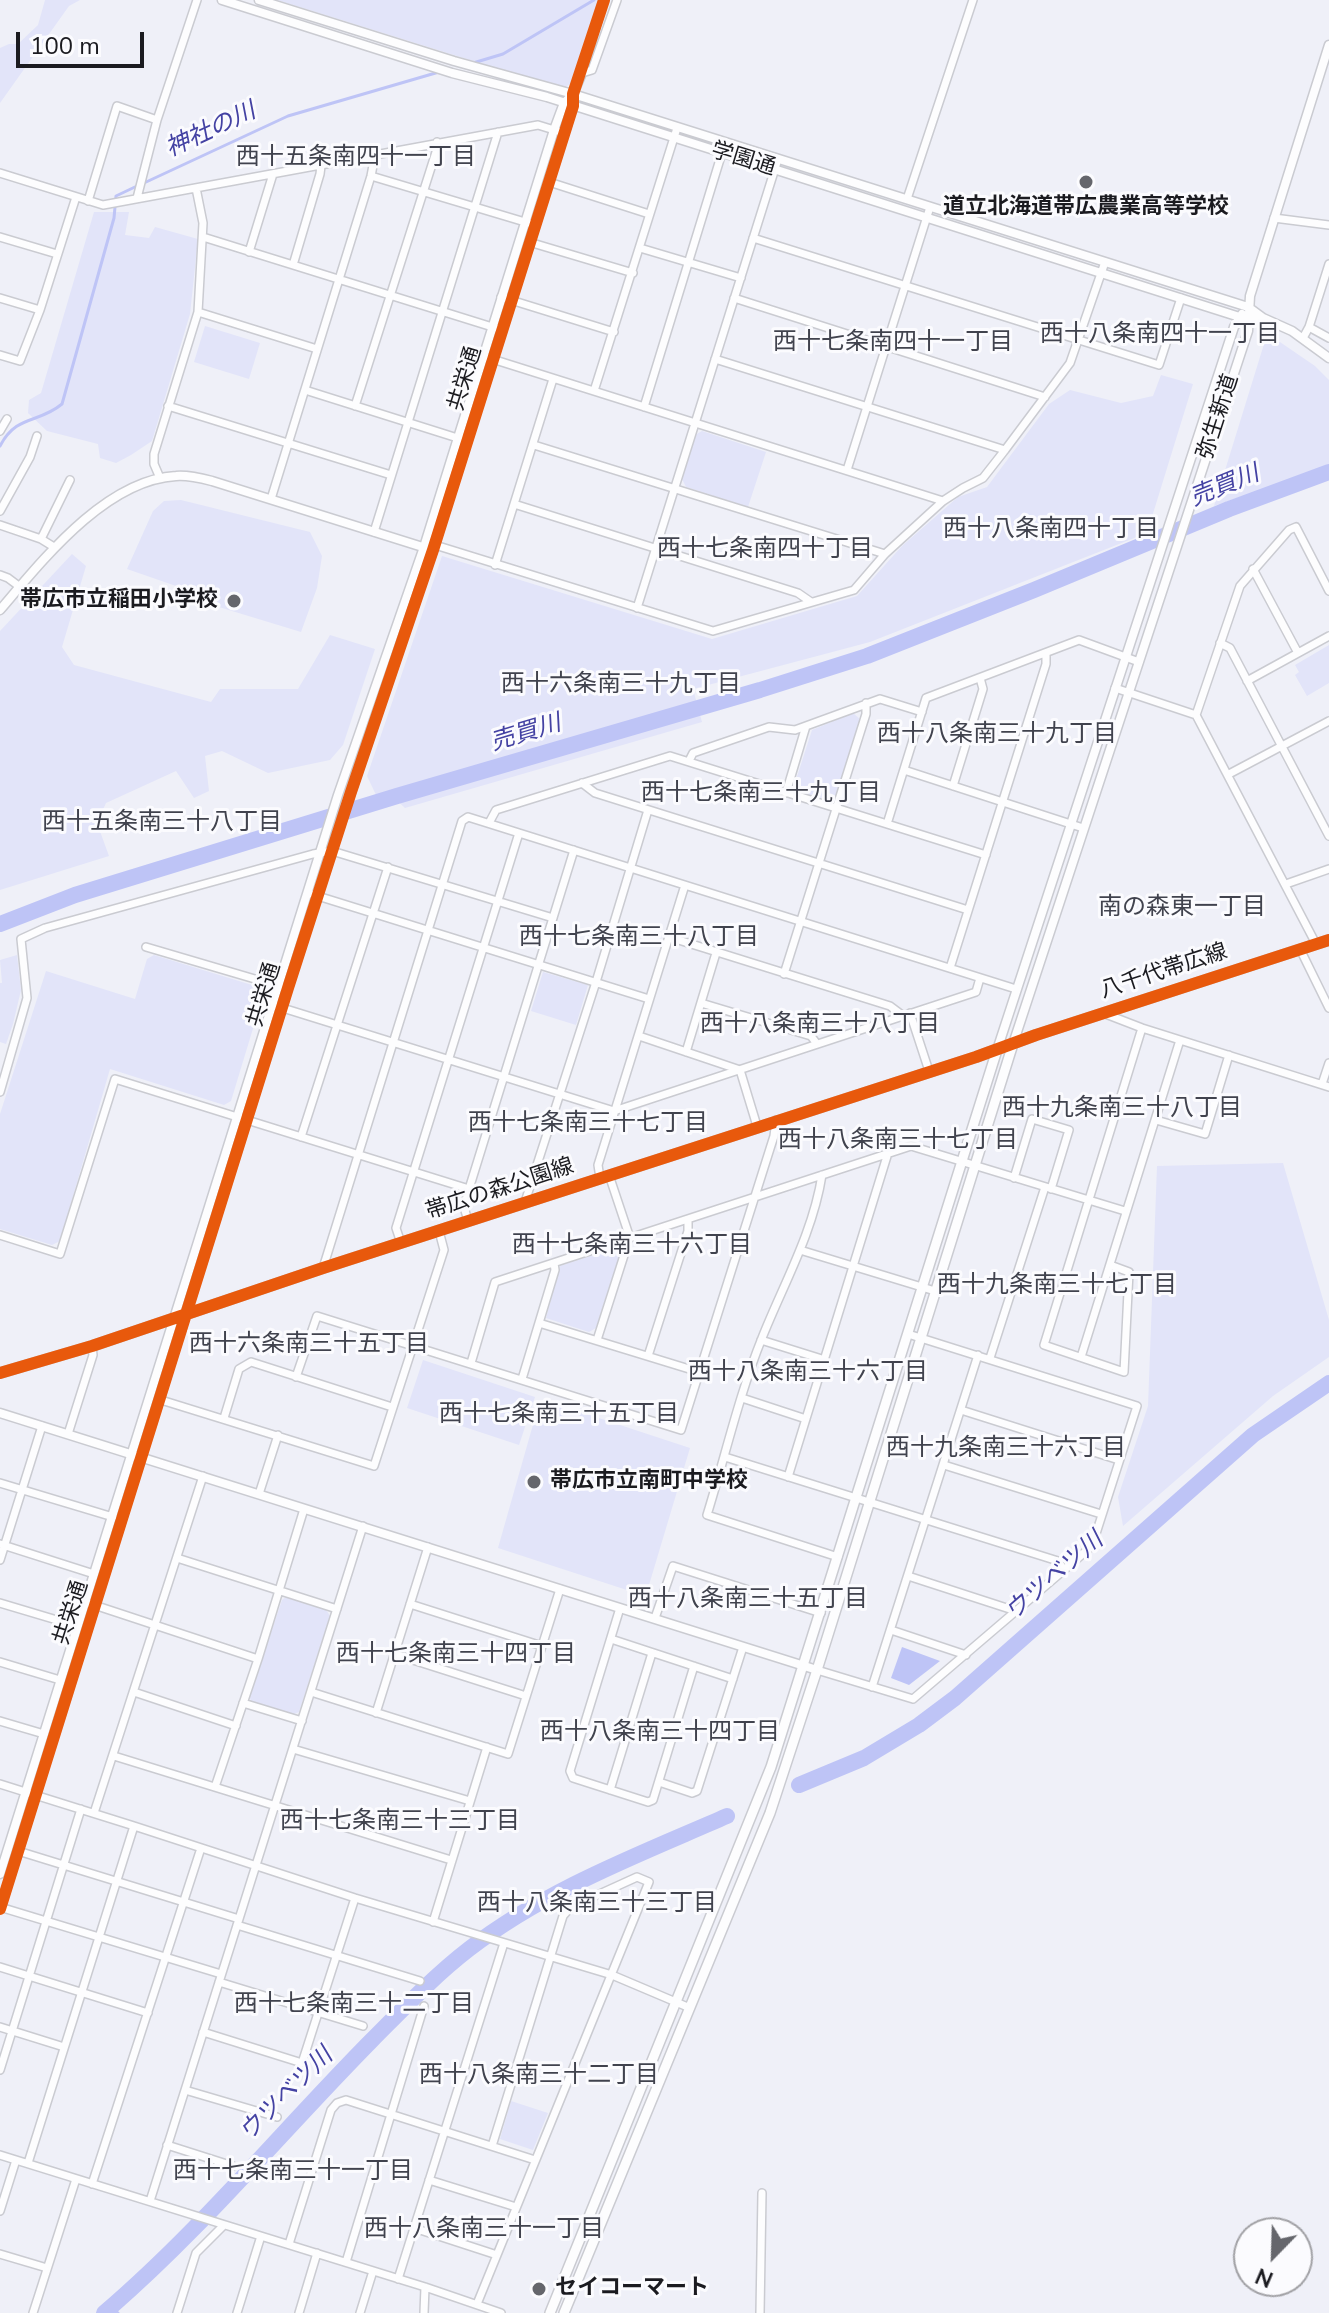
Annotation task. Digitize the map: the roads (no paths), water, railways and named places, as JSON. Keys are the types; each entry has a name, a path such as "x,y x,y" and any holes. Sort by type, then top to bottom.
{"main road":[{"name":"八千代帯広線","path":"1013,1044 1329,940"},
{"name":"帯広の森公園線","path":"0,1373 92,1346 1013,1044"},
{"path":"564,2313 770,1813 1013,1044"},
{"path":"550,2313 767,1778 997,1050"}],"street":[{"path":"137,198 157,120 197,0"},
{"name":"学園通","path":"222,0 452,73 674,137 1239,317 1249,320 1263,318"},
{"name":"学園通","path":"259,0 454,61 573,94 1248,307 1303,338 1329,358"},
{"path":"573,94 604,0"},
{"path":"582,73 592,70 617,0"},
{"path":"907,199 973,0"},
{"path":"1248,307 1274,218 1324,77 1329,45"},
{"name":"共栄通","path":"0,1874 4,1848 44,1734 237,1117 313,895 337,839 431,548 483,356 524,222 554,130 573,94"},
{"name":"共栄通","path":"462,440 493,359 549,182 564,133 568,104"},
{"path":"88,201 117,106 157,120"},
{"path":"0,173 103,205 538,125 564,133"},
{"path":"594,391 677,128"},
{"path":"374,532 498,132"},
{"path":"355,406 437,142"},
{"path":"644,407 725,143"},
{"path":"271,499 340,280 375,155"},
{"path":"637,608 778,159"},
{"path":"293,265 321,166"},
{"path":"249,252 273,174"},
{"path":"371,176 535,225"},
{"path":"549,182 649,214"},
{"path":"160,478 154,464 154,454 198,312 203,223 196,188"},
{"path":"0,355 20,361 40,310 76,197"},
{"path":"847,470 930,207"},
{"path":"1274,218 1329,225"},
{"path":"0,237 57,254"},
{"path":"203,237 502,330"},
{"path":"753,238 1159,365 1181,298"},
{"path":"529,242 633,273"},
{"path":"640,248 741,278"},
{"path":"0,610 54,547 109,503 130,489 178,475 271,499 713,631 854,590 885,554 943,501 983,478 1005,450 1070,363 1105,262"},
{"path":"1303,338 1329,264"},
{"path":"501,297 614,332"},
{"path":"0,298 40,310"},
{"path":"734,298 1045,397"},
{"name":"弥生新道","path":"997,1050 1174,509 1239,317 1248,307"},
{"name":"弥生新道","path":"1013,1044 1248,331 1248,307"},
{"path":"198,312 317,349"},
{"path":"1309,327 1329,338"},
{"path":"483,356 943,501"},
{"path":"715,359 1005,450"},
{"path":"495,565 553,379"},
{"path":"305,390 462,440"},
{"path":"168,406 391,475"},
{"path":"0,431 7,419"},
{"path":"0,511 30,457 37,436"},
{"path":"534,445 885,554"},
{"path":"41,539 70,480"},
{"path":"514,504 798,593 812,602"},
{"path":"0,525 41,539 54,547"},
{"path":"1196,715 1240,586 1289,530 1296,527 1329,591"},
{"name":"共栄通","path":"313,895 321,853 338,795 431,548"},
{"path":"1253,569 1298,653"},
{"path":"0,575 20,587"},
{"path":"1247,681 1329,636"},
{"path":"887,824 926,698 1079,640 1139,662"},
{"path":"1220,643 1230,648 1329,836"},
{"path":"950,968 1046,664 1046,653"},
{"path":"953,786 983,689 980,678"},
{"path":"1115,688 1196,715 1316,944"},
{"path":"689,761 693,753 769,727 795,730 880,699 922,712"},
{"path":"784,974 866,714 866,703"},
{"path":"1229,774 1329,721"},
{"path":"786,793 806,726"},
{"path":"489,823 496,810 670,756 986,855"},
{"path":"904,770 1083,828"},
{"path":"582,783 595,793 968,910"},
{"path":"525,1202 648,810"},
{"path":"323,1268 462,821 468,817 1016,989"},
{"path":"401,1243 396,1228 412,1171 519,833"},
{"path":"468,1221 464,1207 469,1189 574,850"},
{"path":"0,1092 27,998 21,939 45,928 332,851 553,918"},
{"path":"301,1137 388,867"},
{"path":"1286,884 1329,869"},
{"path":"597,1340 628,1239 598,1165 685,885"},
{"path":"313,895 649,999"},
{"path":"669,937 890,1006 906,1014 929,1071"},
{"path":"146,947 284,987"},
{"path":"1300,949 1329,1008"},
{"path":"686,1052 716,953"},
{"path":"277,1007 614,1111 976,992 980,978"},
{"path":"701,1003 811,1036 817,1044"},
{"name":"共栄通","path":"0,1908 161,1400 247,1120 277,1007"},
{"path":"1103,1013 1325,1086 1329,1063"},
{"path":"1110,1265 1129,1272 1124,1372 1044,1345 1142,1028"},
{"path":"639,1036 740,1070"},
{"path":"1081,1357 1180,1040"},
{"path":"1156,1120 1205,1134 1229,1055"},
{"path":"740,1070 757,1126"},
{"path":"0,1235 60,1254 115,1079 469,1189"},
{"path":"990,1358 1069,1130 1032,1119 1014,1178"},
{"path":"296,1377 317,1316 681,1430 774,1136 776,1120"},
{"path":"471,1363 495,1282 911,1146 1125,1211"},
{"path":"788,1477 888,1153"},
{"path":"822,1175 800,1250 761,1340 707,1515 838,1557"},
{"path":"648,1356 688,1231 688,1219"},
{"path":"161,1400 374,1466 444,1250 439,1231"},
{"path":"800,1250 935,1291"},
{"path":"522,1379 555,1270 554,1263"},
{"path":"539,1323 699,1372"},
{"path":"0,1413 913,1699 1092,1546 1137,1406 908,1334"},
{"path":"761,1340 825,1360"},
{"path":"68,1434 93,1355 92,1346"},
{"path":"872,1687 978,1355"},
{"path":"224,1418 239,1369 251,1362 392,1407"},
{"path":"742,1398 806,1419"},
{"path":"961,1410 1119,1460"},
{"path":"0,1560 2,1544 42,1426"},
{"path":"259,1494 278,1435"},
{"path":"725,1457 1058,1561 1064,1570"},
{"path":"944,1465 1101,1514"},
{"path":"94,1813 203,1476"},
{"path":"0,1483 113,1517"},
{"path":"215,1787 304,1509"},
{"path":"150,2201 363,1526"},
{"path":"2,1544 94,1574"},
{"path":"376,1713 428,1547"},
{"path":"177,1558 337,1609"},
{"path":"655,1618 673,1566 821,1613"},
{"path":"908,1576 1016,1611"},
{"path":"311,1692 508,1754 560,1589"},
{"path":"85,1602 258,1659"},
{"path":"0,1603 77,1626"},
{"path":"410,1604 542,1646"},
{"path":"620,1608 570,1771 573,1778 648,1802 653,1800 694,1666"},
{"path":"891,1630 966,1655"},
{"path":"611,1639 733,1679"},
{"path":"659,1782 692,1793 697,1791 743,1647"},
{"path":"610,1790 652,1653"},
{"path":"394,1654 526,1696"},
{"path":"0,1662 60,1680"},
{"path":"134,1692 236,1726"},
{"path":"243,1703 302,1721"},
{"path":"0,1721 44,1734"},
{"path":"433,1922 487,1747"},
{"path":"293,1749 470,1801"},
{"path":"114,1756 451,1860"},
{"path":"0,1784 355,1898 612,1975 690,2008"},
{"path":"0,2070 81,1809"},
{"path":"28,2163 134,1826"},
{"path":"92,2184 201,1848"},
{"path":"18,1851 183,1901 337,1956 420,1981"},
{"path":"477,2304 649,1882 637,1877 571,1907 563,1916 492,2146"},
{"path":"203,2032 302,2063 355,1898"},
{"path":"0,1908 166,1958 363,2026"},
{"path":"398,2279 502,1942"},
{"path":"0,1967 148,2013"},
{"path":"346,2262 424,2006"},
{"path":"0,2027 64,2047"},
{"path":"185,2090 277,2117"},
{"path":"289,2244 331,2110 337,2103 346,2100 535,2160"},
{"path":"167,2145 233,2166"},
{"path":"0,2155 501,2313"},
{"path":"0,2211 16,2160"},
{"path":"33,2313 76,2179"},
{"path":"429,2180 516,2207"},
{"path":"760,2313 762,2193"},
{"path":"177,2313 196,2253 221,2224"},
{"path":"414,2228 497,2255"},
{"path":"237,2313 261,2236"},
{"path":"299,2313 317,2253"},
{"path":"0,2254 47,2268"},
{"path":"360,2313 373,2271"},
{"path":"424,2313 425,2287"}],"water":[{"path":"902,1647 940,1661 909,1685 891,1678"}],"waterway":[{"name":"神社の川","path":"473,63 503,54 594,0"},
{"name":"神社の川","path":"144,183 288,116 439,72"},
{"name":"神社の川","path":"0,446 13,429 62,404 114,218 116,196 137,186"},
{"name":"売買川","path":"0,924 75,895 867,656 1229,509 1329,472"},
{"name":"ウツベツ川","path":"799,1785 864,1758 919,1725 955,1698 1253,1435 1329,1383"},
{"name":"ウツベツ川","path":"104,2313 208,2214 407,2005 469,1949 561,1891 727,1816"},
{"path":"110,2308 118,2313"}],"place":[{"name":"道立北海道帯広農業高等学校","path":"1086,182"},
{"name":"帯広市立稲田小学校","path":"234,601"},
{"name":"帯広市立南町中学校","path":"534,1482"},
{"name":"セイコーマート","path":"539,2289"}],"district":[{"name":"西十五条南四十一丁目","path":"356,158"},
{"name":"西十八条南四十一丁目","path":"1160,335"},
{"name":"西十七条南四十一丁目","path":"893,343"},
{"name":"西十八条南四十丁目","path":"1051,530"},
{"name":"西十七条南四十丁目","path":"765,550"},
{"name":"西十六条南三十九丁目","path":"621,685"},
{"name":"西十八条南三十九丁目","path":"997,735"},
{"name":"西十七条南三十九丁目","path":"761,794"},
{"name":"西十五条南三十八丁目","path":"162,823"},
{"name":"南の森東一丁目","path":"1182,908"},
{"name":"西十七条南三十八丁目","path":"639,938"},
{"name":"西十八条南三十八丁目","path":"820,1025"},
{"name":"西十九条南三十八丁目","path":"1122,1109"},
{"name":"西十七条南三十七丁目","path":"588,1124"},
{"name":"西十八条南三十七丁目","path":"898,1141"},
{"name":"西十七条南三十六丁目","path":"632,1246"},
{"name":"西十九条南三十七丁目","path":"1057,1286"},
{"name":"西十六条南三十五丁目","path":"309,1345"},
{"name":"西十八条南三十六丁目","path":"808,1373"},
{"name":"西十七条南三十五丁目","path":"559,1415"},
{"name":"西十九条南三十六丁目","path":"1006,1449"},
{"name":"西十八条南三十五丁目","path":"748,1600"},
{"name":"西十七条南三十四丁目","path":"456,1655"},
{"name":"西十八条南三十四丁目","path":"660,1733"},
{"name":"西十七条南三十三丁目","path":"400,1822"},
{"name":"西十八条南三十三丁目","path":"597,1904"},
{"name":"西十七条南三十二丁目","path":"354,2005"},
{"name":"西十八条南三十二丁目","path":"539,2076"},
{"name":"西十七条南三十一丁目","path":"293,2172"},
{"name":"西十八条南三十一丁目","path":"484,2230"}]}
